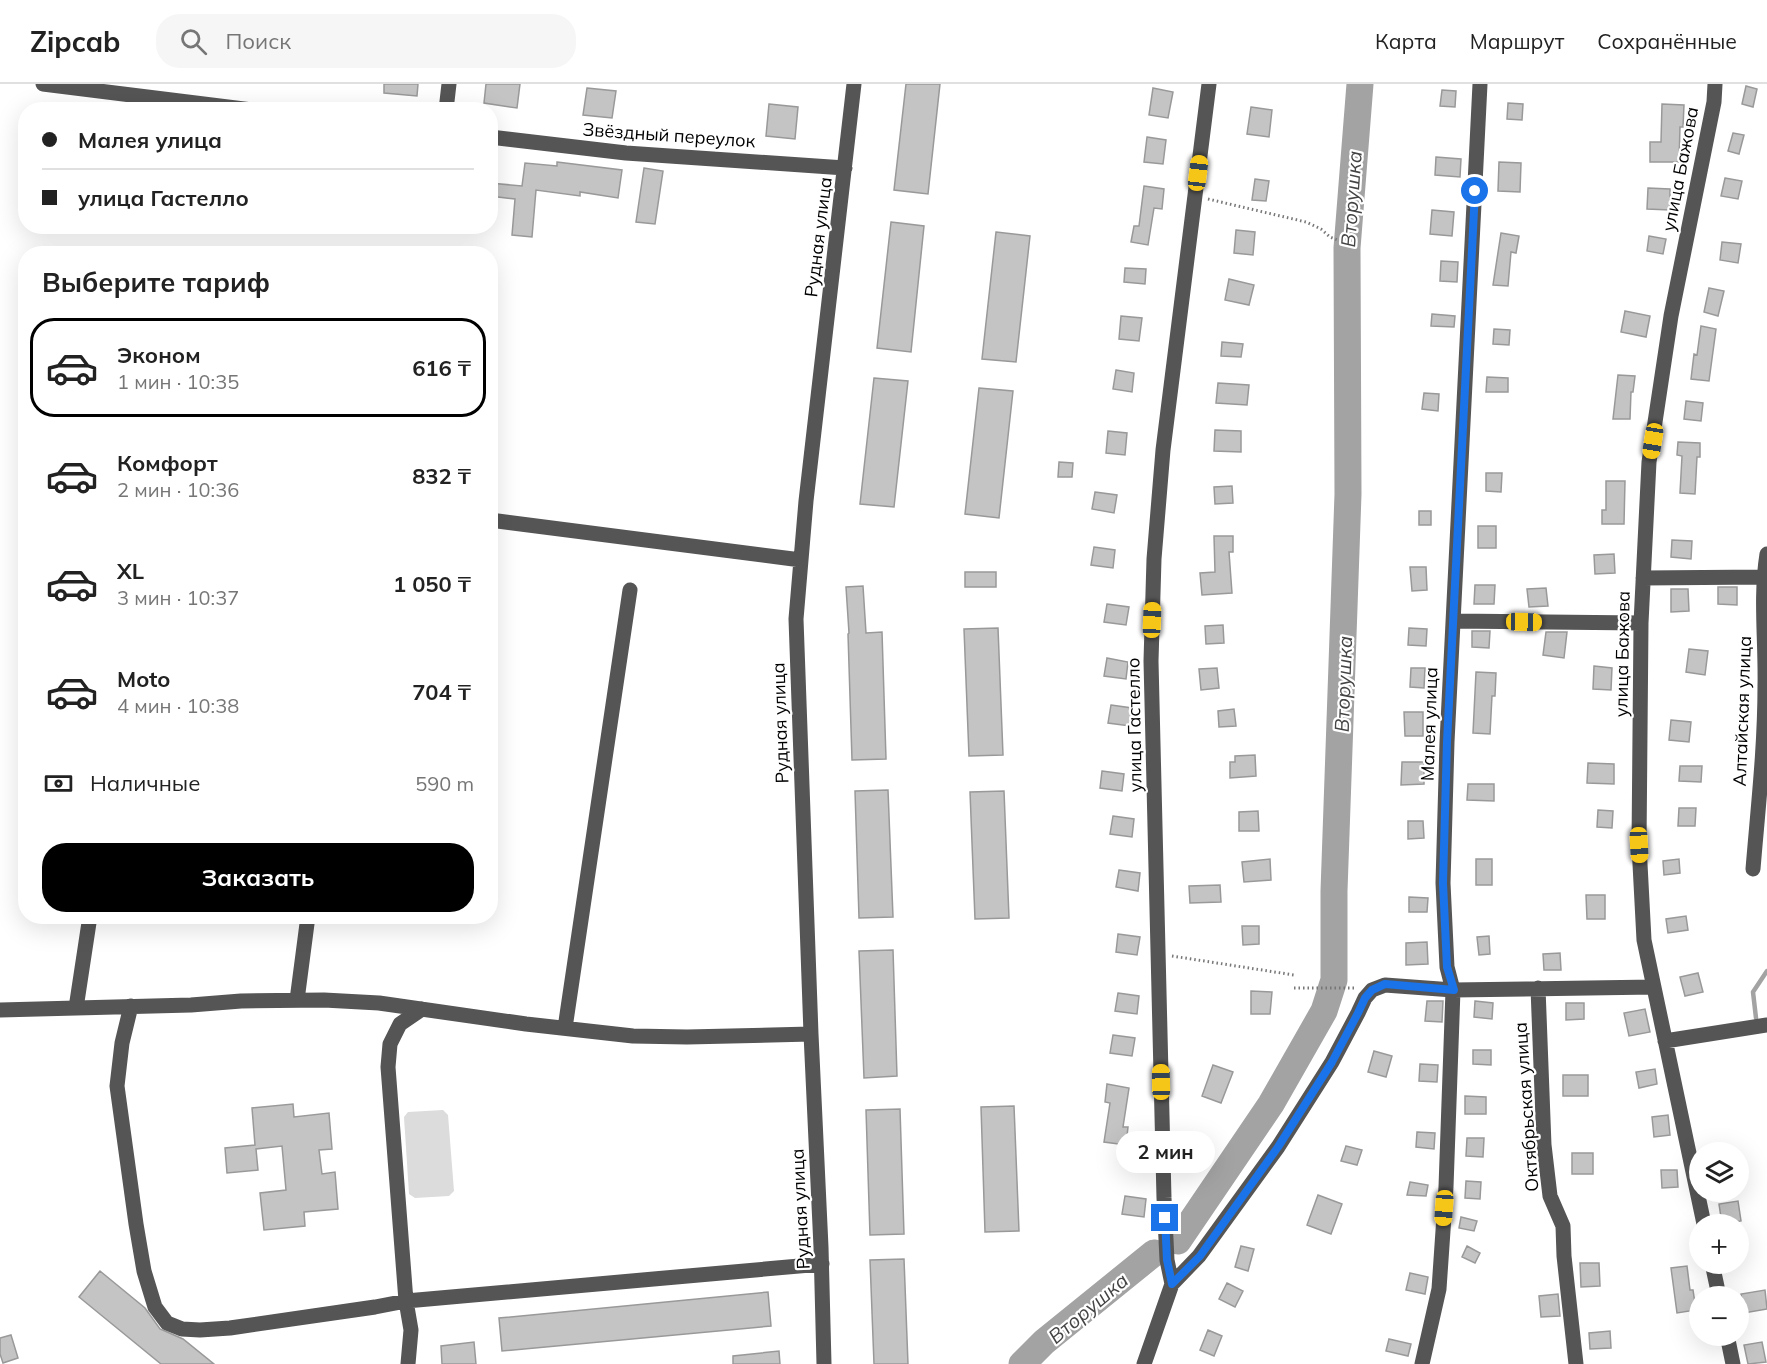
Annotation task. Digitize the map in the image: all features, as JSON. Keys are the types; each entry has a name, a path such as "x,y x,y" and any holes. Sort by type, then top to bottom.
{"street":[{"path":"44,84 188,102"},
{"path":"447,102 449,84"},
{"name":"Рудная улица","path":"824,1364 796,619 806,501 854,84"},
{"name":"улица Гастелло","path":"1144,1364 1172,1284 1167,1260 1164,1198 1151,661 1154,559 1163,450 1209,84"},
{"name":"Малея улица","path":"1422,1364 1439,1290 1446,1187 1454,990 1447,967 1443,883 1453,621 1480,84"},
{"name":"улица Бажова","path":"1702,1214 1644,940 1639,845 1641,623 1649,462 1671,316 1714,102 1715,84"},
{"name":"Звёздный переулок","path":"498,138 626,153 845,168"},
{"path":"498,521 801,560"},
{"name":"Алтайская улица","path":"1753,869 1765,687 1763,577 1767,554"},
{"path":"1643,578 1763,577"},
{"path":"565,1028 630,590"},
{"path":"1453,621 1641,623"},
{"path":"76,1008 89,924"},
{"path":"297,1000 307,924"},
{"path":"1172,1284 1200,1256 1278,1147 1332,1062 1365,998 1372,990 1385,984 1454,990 1654,987"},
{"name":"Октябрьская улица","path":"1538,988 1544,1145 1550,1196 1563,1226 1564,1256 1576,1364"},
{"path":"0,1010 297,1000 379,1003 633,1036 811,1034"},
{"path":"131,1006 122,1043 117,1086 144,1271 155,1307 167,1323 182,1329 230,1328 406,1301 822,1264"},
{"path":"408,1364 411,1330 406,1301 388,1067 390,1044 400,1024 422,1009"},
{"path":"1665,1041 1767,1024"},
{"path":"1729,1346 1733,1364"}],"path":[{"path":"1195,196 1306,222 1321,229 1330,237 1354,243"},
{"path":"1158,953 1294,975"},
{"path":"1294,988 1343,987"}],"shaded area":[{"path":"443,1110 448,1115 454,1191 449,1196 415,1198 409,1194 404,1117 408,1112"}],"building":[{"path":"384,84 418,84 417,96 384,93"},
{"path":"486,84 520,84 517,108 498,105 498,102 484,102"},
{"path":"906,84 940,84 928,194 894,190"},
{"path":"1746,86 1757,89 1753,107 1742,104"},
{"path":"587,88 616,91 612,118 583,115"},
{"path":"1153,88 1173,92 1168,118 1149,115"},
{"path":"1442,90 1456,91 1455,107 1440,106"},
{"path":"1508,103 1523,104 1522,120 1507,119"},
{"path":"769,104 798,107 795,139 766,136"},
{"path":"1662,104 1684,105 1683,127 1680,127 1679,162 1650,162 1650,142 1661,142"},
{"path":"1251,107 1272,110 1269,137 1247,134"},
{"path":"1733,133 1744,135 1739,154 1728,151"},
{"path":"1147,137 1166,140 1163,164 1144,162"},
{"path":"1436,157 1461,159 1460,177 1435,175"},
{"path":"557,162 622,170 618,198 580,192 580,196 536,190 532,237 512,235 515,199 498,197 498,184 522,186 525,163 557,166"},
{"path":"1499,162 1521,163 1520,192 1498,191"},
{"path":"644,168 663,171 655,224 636,222"},
{"path":"1725,178 1742,181 1738,199 1721,196"},
{"path":"1255,179 1269,181 1266,201 1252,200"},
{"path":"1144,186 1164,189 1162,209 1154,208 1148,245 1131,242 1134,226 1139,226"},
{"path":"1648,188 1670,189 1670,210 1647,209"},
{"path":"1432,210 1454,212 1452,236 1430,234"},
{"path":"891,222 924,226 911,352 877,348"},
{"path":"1236,230 1255,232 1253,255 1234,253"},
{"path":"996,232 1030,236 1016,362 982,359"},
{"path":"1501,233 1519,236 1516,253 1511,252 1508,286 1493,285"},
{"path":"1649,236 1666,239 1663,254 1647,251"},
{"path":"1722,242 1741,244 1738,263 1720,260"},
{"path":"1441,261 1458,262 1457,282 1440,281"},
{"path":"1125,268 1146,269 1145,284 1124,282"},
{"path":"1229,279 1254,285 1249,305 1225,300"},
{"path":"1709,288 1724,291 1718,316 1704,312"},
{"path":"1625,311 1650,316 1646,337 1621,332"},
{"path":"1432,314 1455,316 1454,327 1431,326"},
{"path":"1121,316 1142,318 1139,341 1119,339"},
{"path":"1701,326 1716,329 1709,381 1691,379"},
{"path":"1494,329 1510,330 1509,345 1493,344"},
{"path":"1222,342 1243,344 1241,357 1221,356"},
{"path":"1116,370 1134,373 1132,392 1113,389"},
{"path":"1618,375 1635,376 1633,392 1631,392 1630,419 1613,419"},
{"path":"1487,377 1508,378 1508,392 1486,392"},
{"path":"874,378 908,381 894,507 860,504"},
{"path":"1218,383 1249,385 1247,405 1216,403"},
{"path":"979,388 1013,391 999,518 965,514"},
{"path":"1424,393 1439,394 1438,411 1422,409"},
{"path":"1686,401 1703,403 1701,421 1684,419"},
{"path":"1215,430 1241,431 1241,452 1214,451"},
{"path":"1108,431 1127,433 1125,455 1106,453"},
{"path":"1678,442 1700,443 1695,494 1680,493 1682,456 1677,455"},
{"path":"1059,462 1073,463 1072,477 1058,477"},
{"path":"1486,473 1502,473 1501,492 1486,491"},
{"path":"1606,481 1625,481 1624,524 1602,524 1602,510 1606,510"},
{"path":"1232,486 1233,503 1215,504 1214,487"},
{"path":"1095,492 1117,495 1114,513 1092,509"},
{"path":"1419,511 1431,511 1431,525 1419,525"},
{"path":"1478,526 1496,526 1496,548 1478,548"},
{"path":"1214,536 1233,536 1233,552 1229,552 1232,593 1202,595 1200,573 1215,572"},
{"path":"1672,540 1692,541 1691,559 1671,557"},
{"path":"1094,547 1115,550 1113,568 1091,565"},
{"path":"1614,554 1615,573 1595,574 1594,555"},
{"path":"1410,567 1426,567 1427,590 1412,591"},
{"path":"965,572 996,572 996,587 965,587"},
{"path":"1475,585 1495,585 1494,604 1474,604"},
{"path":"863,586 866,633 882,632 886,759 852,760 846,587"},
{"path":"1718,587 1737,587 1737,605 1718,604"},
{"path":"1546,588 1548,606 1529,607 1527,589"},
{"path":"1671,589 1688,589 1689,611 1671,612"},
{"path":"1107,604 1129,607 1126,625 1104,622"},
{"path":"1223,625 1224,643 1206,644 1205,626"},
{"path":"998,628 1003,755 969,756 964,629"},
{"path":"1409,628 1427,629 1426,646 1408,645"},
{"path":"1472,631 1490,631 1489,648 1472,647"},
{"path":"1546,632 1567,632 1564,658 1543,655"},
{"path":"1689,649 1708,651 1705,675 1686,672"},
{"path":"1107,658 1128,662 1126,679 1104,676"},
{"path":"1594,666 1612,668 1611,690 1593,689"},
{"path":"1217,668 1219,688 1201,690 1199,669"},
{"path":"1411,668 1425,668 1424,688 1410,687"},
{"path":"1476,672 1496,673 1490,734 1473,733"},
{"path":"1111,705 1132,708 1130,726 1108,723"},
{"path":"1234,709 1236,726 1219,727 1218,711"},
{"path":"1404,712 1423,712 1423,736 1405,736"},
{"path":"1671,720 1691,722 1689,742 1669,740"},
{"path":"1255,755 1256,776 1230,778 1230,762 1235,762 1235,756"},
{"path":"1402,762 1424,762 1424,784 1401,785"},
{"path":"1588,763 1614,764 1614,784 1587,783"},
{"path":"1680,766 1702,766 1701,782 1679,781"},
{"path":"1102,771 1124,774 1122,791 1100,788"},
{"path":"1468,784 1494,784 1494,801 1467,800"},
{"path":"888,790 893,917 859,918 855,791"},
{"path":"1004,791 1009,918 975,919 970,792"},
{"path":"1679,808 1696,808 1695,826 1678,826"},
{"path":"1598,810 1613,811 1612,828 1597,827"},
{"path":"1258,811 1259,831 1239,831 1239,812"},
{"path":"1113,816 1134,819 1132,837 1110,834"},
{"path":"1408,821 1423,821 1424,838 1408,839"},
{"path":"1270,859 1271,880 1244,882 1242,862"},
{"path":"1476,859 1492,859 1492,885 1476,885"},
{"path":"1679,859 1680,873 1664,875 1663,861"},
{"path":"1119,870 1140,873 1138,891 1116,887"},
{"path":"1220,885 1221,902 1190,903 1189,886"},
{"path":"1586,895 1605,895 1605,919 1587,919"},
{"path":"1409,897 1428,898 1427,912 1409,912"},
{"path":"1686,916 1688,930 1668,933 1666,919"},
{"path":"1242,926 1259,926 1259,944 1243,945"},
{"path":"1118,934 1140,937 1137,955 1116,952"},
{"path":"1489,936 1490,954 1479,955 1477,937"},
{"path":"1427,942 1428,964 1406,965 1406,943"},
{"path":"893,950 897,1076 864,1078 859,951"},
{"path":"1560,953 1561,970 1544,970 1543,954"},
{"path":"1698,973 1703,992 1685,996 1680,977"},
{"path":"1251,991 1272,992 1270,1014 1251,1014"},
{"path":"1118,993 1139,996 1137,1014 1115,1011"},
{"path":"1427,1001 1443,1001 1442,1022 1425,1021"},
{"path":"1475,1001 1493,1003 1492,1019 1474,1017"},
{"path":"1566,1003 1584,1003 1584,1019 1566,1020"},
{"path":"1645,1009 1650,1032 1629,1036 1624,1013"},
{"path":"1113,1035 1135,1038 1132,1056 1110,1053"},
{"path":"1473,1050 1491,1050 1491,1065 1473,1064"},
{"path":"1374,1051 1392,1056 1386,1077 1368,1072"},
{"path":"1420,1064 1438,1065 1437,1082 1419,1081"},
{"path":"1213,1065 1233,1072 1221,1103 1202,1096"},
{"path":"1655,1069 1657,1084 1639,1088 1636,1072"},
{"path":"1563,1075 1588,1075 1588,1096 1563,1096"},
{"path":"1107,1084 1129,1088 1123,1127 1128,1127 1126,1145 1104,1142 1110,1103 1105,1102"},
{"path":"1465,1096 1486,1097 1486,1114 1465,1114"},
{"path":"293,1104 294,1117 329,1113 332,1149 319,1150 322,1174 335,1172 338,1209 304,1212 305,1226 264,1230 260,1193 286,1190 282,1146 256,1149 258,1170 227,1173 225,1148 255,1145 252,1108"},
{"path":"1014,1106 1019,1231 985,1232 981,1107"},
{"path":"900,1109 904,1234 870,1235 866,1110"},
{"path":"1668,1115 1670,1135 1654,1137 1652,1117"},
{"path":"1417,1132 1435,1133 1434,1149 1416,1147"},
{"path":"1467,1138 1484,1138 1483,1157 1466,1156"},
{"path":"1346,1146 1362,1150 1357,1165 1341,1161"},
{"path":"1572,1153 1593,1153 1593,1174 1572,1174"},
{"path":"1661,1170 1677,1170 1678,1187 1662,1188"},
{"path":"1466,1181 1481,1182 1480,1199 1465,1198"},
{"path":"1410,1182 1428,1185 1426,1196 1407,1195"},
{"path":"1318,1195 1342,1204 1331,1234 1307,1225"},
{"path":"1125,1196 1146,1199 1144,1217 1122,1214"},
{"path":"1738,1202 1740,1214 1720,1214 1719,1204"},
{"path":"1461,1217 1477,1221 1474,1231 1459,1228"},
{"path":"1241,1246 1254,1249 1248,1271 1235,1267"},
{"path":"1467,1246 1480,1253 1475,1263 1462,1257"},
{"path":"904,1259 908,1364 874,1364 870,1260"},
{"path":"1580,1263 1599,1263 1600,1286 1581,1287"},
{"path":"1687,1266 1689,1311 1677,1313 1671,1268"},
{"path":"100,1271 145,1308 160,1329 183,1339 214,1364 161,1364 79,1297"},
{"path":"1410,1273 1428,1277 1425,1294 1406,1290"},
{"path":"1227,1283 1243,1291 1235,1307 1219,1299"},
{"path":"1765,1290 1767,1309 1749,1312 1749,1293"},
{"path":"768,1292 771,1326 502,1351 499,1318"},
{"path":"1558,1294 1560,1316 1541,1317 1539,1296"},
{"path":"1208,1330 1222,1336 1214,1356 1200,1350"},
{"path":"1610,1331 1611,1348 1590,1349 1589,1333"},
{"path":"11,1335 18,1358 3,1363 0,1354 0,1338"},
{"path":"1389,1339 1411,1344 1408,1356 1386,1351"},
{"path":"474,1342 476,1364 442,1364 441,1346"},
{"path":"1762,1342 1766,1362 1748,1364 1744,1346"},
{"path":"779,1351 780,1364 733,1364 733,1356"}],"waterway":[{"name":"Вторушка","path":"1178,1241 1271,1104 1324,1011 1334,980 1334,891 1348,494 1347,248 1360,84"},
{"path":"1756,1018 1753,992 1767,971"},
{"name":"Вторушка","path":"1022,1364 1044,1342 1154,1253"}],"route":[{"path":"1165,1218 1167,1260 1172,1284 1200,1256 1278,1147 1332,1062 1365,998 1372,990 1385,984 1454,990 1447,967 1443,883 1447,742 1475,191"}]}
